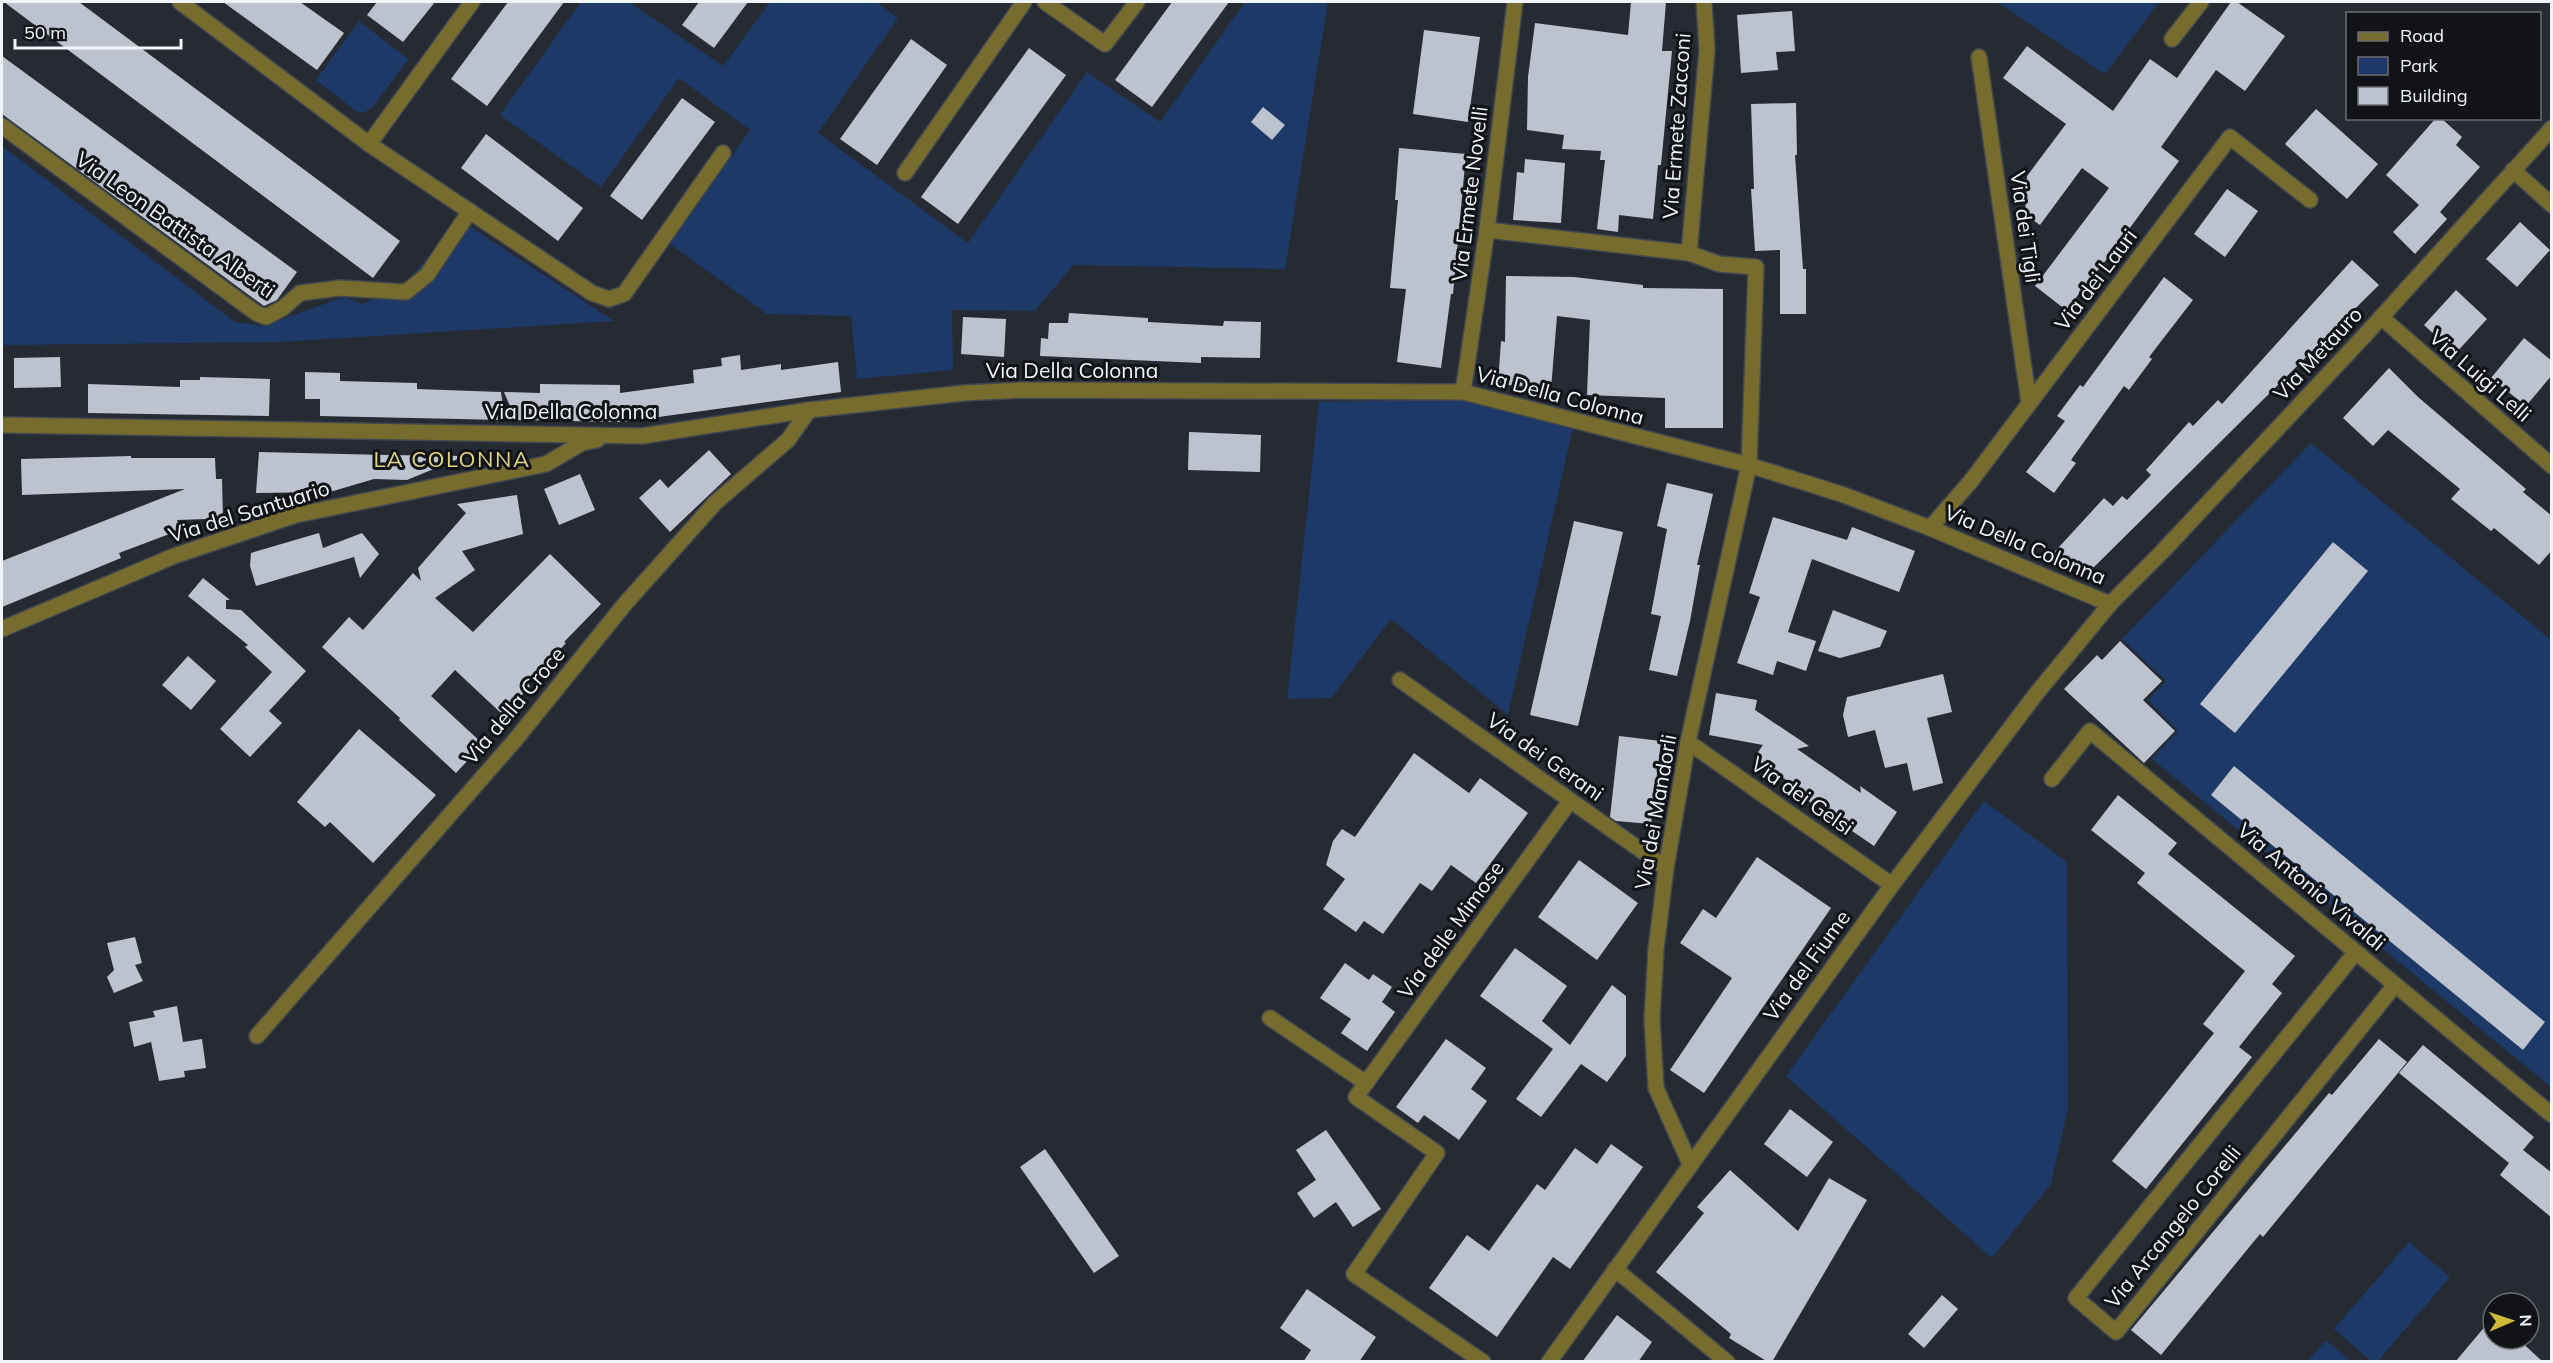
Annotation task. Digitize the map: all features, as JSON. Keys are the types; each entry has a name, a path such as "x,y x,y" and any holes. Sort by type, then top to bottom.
{"street":[{"path":"180,2 369,144 592,293 609,299 624,294 723,153"},
{"path":"369,144 472,2"},
{"path":"904,173 1024,2"},
{"path":"1045,2 1105,44 1137,2"},
{"name":"Via Ermete Novelli","path":"1463,392 1487,230 1515,2"},
{"name":"Via Ermete Zacconi","path":"1689,253 1707,50 1704,2"},
{"path":"2172,39 2200,2"},
{"name":"Via dei Tigli","path":"1979,57 2029,403"},
{"name":"Via Leon Battista Alberti","path":"2,126 256,313 266,317 283,308 300,293 340,288 406,292 427,275 470,211"},
{"name":"Via Metauro","path":"2110,604 2161,553 2381,317 2552,128"},
{"name":"Via dei Lauri","path":"1930,528 1971,481 2230,136 2310,200"},
{"path":"2513,170 2552,205"},
{"path":"1487,230 1689,253"},
{"name":"Via dei Mandorli","path":"1689,253 1719,264 1755,267 1749,465 1688,742 1666,868 1656,949 1652,1019 1656,1088 1690,1164"},
{"name":"Via Luigi Lelli","path":"2381,317 2552,466"},
{"name":"Via Della Colonna","path":"2,425 642,436 809,410 964,393 1022,390 1463,392 1749,465 1844,495 1930,528 2110,604"},
{"name":"Via della Croce","path":"257,1036 516,740 624,605 715,503 788,440 809,410"},
{"name":"Via del Santuario","path":"2,628 174,556 296,515 546,464 582,443 620,435"},
{"name":"Via del Fiume","path":"1549,1362 1892,885 2036,694 2110,604"},
{"name":"Via dei Gerani","path":"1400,680 1666,868"},
{"name":"Via Antonio Vivaldi","path":"2052,779 2090,731 2552,1115"},
{"name":"Via dei Gelsi","path":"1688,742 1892,885"},
{"name":"Via delle Mimose","path":"1366,1083 1570,801"},
{"name":"Via Arcangelo Corelli","path":"2356,952 2076,1298 2116,1332 2395,985"},
{"path":"1270,1018 1366,1083 1356,1097 1437,1153 1354,1274 1483,1362"},
{"path":"1615,1269 1727,1362"}],"green space":[{"path":"581,2 629,2 723,66 770,2 876,2 898,18 818,133 968,243 1087,72 1160,122 1245,2 1328,2 1285,269 1073,265 1035,311 952,310 953,370 857,379 851,316 767,314 670,244 750,130 679,78 601,187 500,115"},
{"path":"1997,2 2159,2 2105,74"},
{"path":"359,21 408,59 373,107 363,113 356,111 316,80"},
{"path":"2,146 235,322 263,326 344,297 362,304 401,288 460,220 614,321 280,342 2,345"},
{"path":"1463,399 1573,428 1508,715 1391,619 1331,698 1287,699 1319,402"},
{"path":"2311,443 2551,640 2551,1087 2152,759 2178,731 2148,700 2166,681 2122,639"},
{"path":"1984,801 2067,862 2068,1108 2051,1184 1992,1258 1786,1076"},
{"path":"2409,1242 2450,1277 2378,1361 2371,1361 2334,1329"},
{"path":"2326,1340 2351,1361 2308,1361"}],"building":[{"path":"4,2 79,2 400,241 373,278"},
{"path":"223,2 300,2 344,33 317,70"},
{"path":"377,2 435,2 403,42 367,15"},
{"path":"508,2 564,2 487,106 451,79"},
{"path":"699,2 748,2 714,48 682,25"},
{"path":"1172,2 1229,2 1152,107 1115,80"},
{"path":"1631,2 1666,2 1662,51 1672,51 1661,165 1658,165 1653,219 1619,215 1618,232 1597,229 1605,160 1600,160 1601,151 1562,149 1564,135 1527,130 1528,77 1535,23 1628,35"},
{"path":"2231,2 2237,2 2285,36 2245,91 2216,70 2161,147 2179,161 2110,255 2066,310 2035,286 2109,188 2082,168 2040,225 2025,214 2027,176 2066,124 2003,78 2027,46 2113,111 2150,59 2177,78"},
{"path":"1792,11 1795,51 1776,52 1778,70 1741,73 1737,15"},
{"path":"1424,30 1480,37 1468,122 1413,114"},
{"path":"911,39 947,65 877,165 840,139"},
{"path":"1029,48 1066,75 958,224 921,197"},
{"path":"2,56 297,272 277,300 264,306 2,114"},
{"path":"682,98 715,122 642,220 610,196"},
{"path":"1796,103 1797,155 1795,155 1803,269 1806,269 1806,314 1780,314 1780,250 1755,251 1751,189 1754,189 1751,104"},
{"path":"1263,107 1285,125 1272,140 1251,122"},
{"path":"2316,109 2378,164 2347,199 2285,144"},
{"path":"2434,120 2443,120 2462,137 2456,145 2480,167 2440,212 2447,219 2415,254 2393,232 2419,205 2386,175"},
{"path":"486,134 583,208 558,241 461,168"},
{"path":"1399,148 1466,154 1453,294 1451,294 1441,368 1397,362 1406,289 1390,288 1398,200 1395,200"},
{"path":"1525,159 1565,163 1561,223 1513,220 1517,172 1524,173"},
{"path":"2227,189 2258,211 2225,257 2194,234"},
{"path":"2520,222 2550,250 2517,287 2486,259"},
{"path":"2352,260 2379,285 2094,567 2084,571 2073,571 2048,559 2104,498 2113,506 2122,496 2127,500 2151,475 2146,470 2189,422 2193,426 2218,400 2222,404"},
{"path":"1506,276 1574,277 1643,285 1643,288 1723,289 1723,428 1665,428 1665,398 1587,395 1590,320 1557,316 1551,389 1498,384 1501,341 1505,342"},
{"path":"2164,277 2193,300 2149,357 2152,359 2129,390 2124,386 2071,460 2076,463 2054,493 2026,472 2065,421 2057,416 2080,385 2083,387"},
{"path":"2456,290 2487,319 2455,354 2424,325"},
{"path":"1069,313 1148,318 1148,322 1223,326 1224,321 1261,322 1260,358 1201,357 1201,363 1040,356 1041,338 1048,339 1049,323 1068,323"},
{"path":"963,317 1006,319 1004,357 961,354"},
{"path":"2524,338 2552,361 2552,375 2526,406 2491,378"},
{"path":"740,355 741,370 781,364 781,370 838,362 841,392 622,422 516,420 504,392 540,393 540,384 620,385 620,393 694,383 693,370 722,366 721,358"},
{"path":"60,357 61,387 14,388 14,358"},
{"path":"2389,368 2418,397 2526,489 2523,492 2552,516 2552,550 2539,565 2494,528 2491,531 2451,499 2460,489 2388,430 2373,446 2343,418"},
{"path":"305,372 340,373 340,381 417,383 417,389 501,392 505,420 320,416 320,399 305,399"},
{"path":"200,377 270,379 269,416 88,413 88,384 180,387 180,380 200,380"},
{"path":"1189,432 1261,435 1260,472 1188,470"},
{"path":"709,450 731,474 670,532 639,498 660,479 668,488"},
{"path":"259,452 465,456 407,480 374,479 330,492 256,493"},
{"path":"131,456 131,458 215,458 216,479 222,479 223,519 217,519 218,527 208,528 206,519 177,520 180,530 119,553 121,558 2,607 2,561 185,489 22,495 21,459"},
{"path":"580,474 595,510 559,525 544,489"},
{"path":"1667,483 1713,494 1697,565 1700,565 1690,621 1677,676 1649,670 1661,616 1651,614 1667,529 1657,526"},
{"path":"517,495 523,534 462,551 475,570 435,598 473,632 550,554 601,604 564,642 566,643 503,715 455,670 431,696 483,744 456,773 322,647 349,617 363,630 413,573 421,581 418,568 466,513 457,504"},
{"path":"1773,517 1847,540 1852,527 1915,551 1899,592 1812,559 1788,632 1816,641 1806,671 1777,661 1773,675 1737,663 1760,597 1749,593"},
{"path":"1574,521 1623,532 1578,726 1530,715"},
{"path":"319,533 323,548 362,533 379,554 360,578 354,557 256,586 250,566 251,553"},
{"path":"2333,542 2368,571 2235,733 2200,704"},
{"path":"203,578 230,600 226,600 226,609 241,610 306,671 269,711 282,723 250,757 220,729 272,672 245,647 248,645 188,596"},
{"path":"1833,610 1887,631 1880,647 1840,658 1818,651"},
{"path":"2120,641 2162,681 2143,700 2175,731 2144,763 2064,689 2097,655 2102,660"},
{"path":"188,656 216,681 191,710 162,685"},
{"path":"1943,674 1952,712 1927,718 1943,783 1913,791 1907,763 1885,768 1875,730 1848,737 1843,715 1847,697"},
{"path":"1716,693 1757,700 1755,710 1809,746 1797,749 1861,793 1860,786 1897,812 1874,846 1795,792 1798,788 1754,758 1763,745 1709,735"},
{"path":"359,729 436,795 373,863 330,822 325,827 297,802"},
{"path":"1619,736 1661,741 1651,824 1616,821 1610,817"},
{"path":"1414,753 1469,793 1480,778 1528,813 1476,883 1451,865 1432,891 1420,883 1383,934 1364,921 1356,932 1323,909 1345,879 1326,865 1333,841 1342,829 1355,837"},
{"path":"2234,766 2545,1022 2523,1050 2211,795"},
{"path":"2118,795 2177,843 2168,854 2295,956 2272,984 2282,993 2239,1047 2252,1057 2146,1189 2112,1161 2214,1033 2203,1024 2245,971 2137,883 2145,873 2091,830"},
{"path":"1757,857 1831,908 1704,1093 1670,1070 1732,978 1680,943 1703,909 1716,918"},
{"path":"1579,860 1638,903 1597,960 1538,917"},
{"path":"135,937 142,963 135,965 143,981 114,993 107,977 114,970 107,943"},
{"path":"1515,948 1567,986 1542,1021 1570,1045 1612,985 1626,996 1626,1056 1607,1082 1581,1064 1541,1117 1516,1099 1553,1049 1480,996"},
{"path":"1345,963 1369,980 1373,974 1392,987 1382,1002 1395,1012 1367,1051 1341,1033 1351,1019 1320,998"},
{"path":"177,1006 183,1042 202,1039 206,1068 184,1071 185,1077 159,1081 151,1042 134,1047 129,1022 155,1017 153,1011"},
{"path":"1446,1039 1486,1068 1471,1089 1487,1101 1459,1140 1424,1115 1418,1123 1396,1107"},
{"path":"2379,1039 2407,1062 2263,1237 2260,1234 2161,1355 2131,1330 2329,1093 2332,1095"},
{"path":"2423,1045 2534,1137 2523,1150 2552,1173 2552,1218 2500,1175 2509,1163 2399,1073"},
{"path":"1790,1109 1833,1142 1807,1177 1764,1144"},
{"path":"1326,1130 1381,1209 1353,1227 1336,1202 1314,1218 1297,1193 1316,1180 1296,1150"},
{"path":"1611,1144 1643,1167 1570,1269 1553,1257 1497,1337 1429,1288 1467,1235 1489,1251 1537,1184 1545,1190 1575,1148 1597,1164"},
{"path":"1045,1149 1119,1256 1094,1273 1020,1167"},
{"path":"1730,1170 1798,1231 1829,1178 1867,1200 1772,1362 1768,1362 1729,1338 1731,1334 1656,1272 1704,1213 1697,1207"},
{"path":"1307,1289 1376,1337 1359,1362 1303,1362 1311,1350 1280,1328"},
{"path":"1942,1295 1958,1309 1924,1348 1908,1334"},
{"path":"1617,1315 1652,1342 1638,1362 1582,1362"},
{"path":"2481,1331 2481,1351 2531,1351 2543,1362 2455,1362"}],"district":[{"name":"LA COLONNA","path":"452,459"}]}
